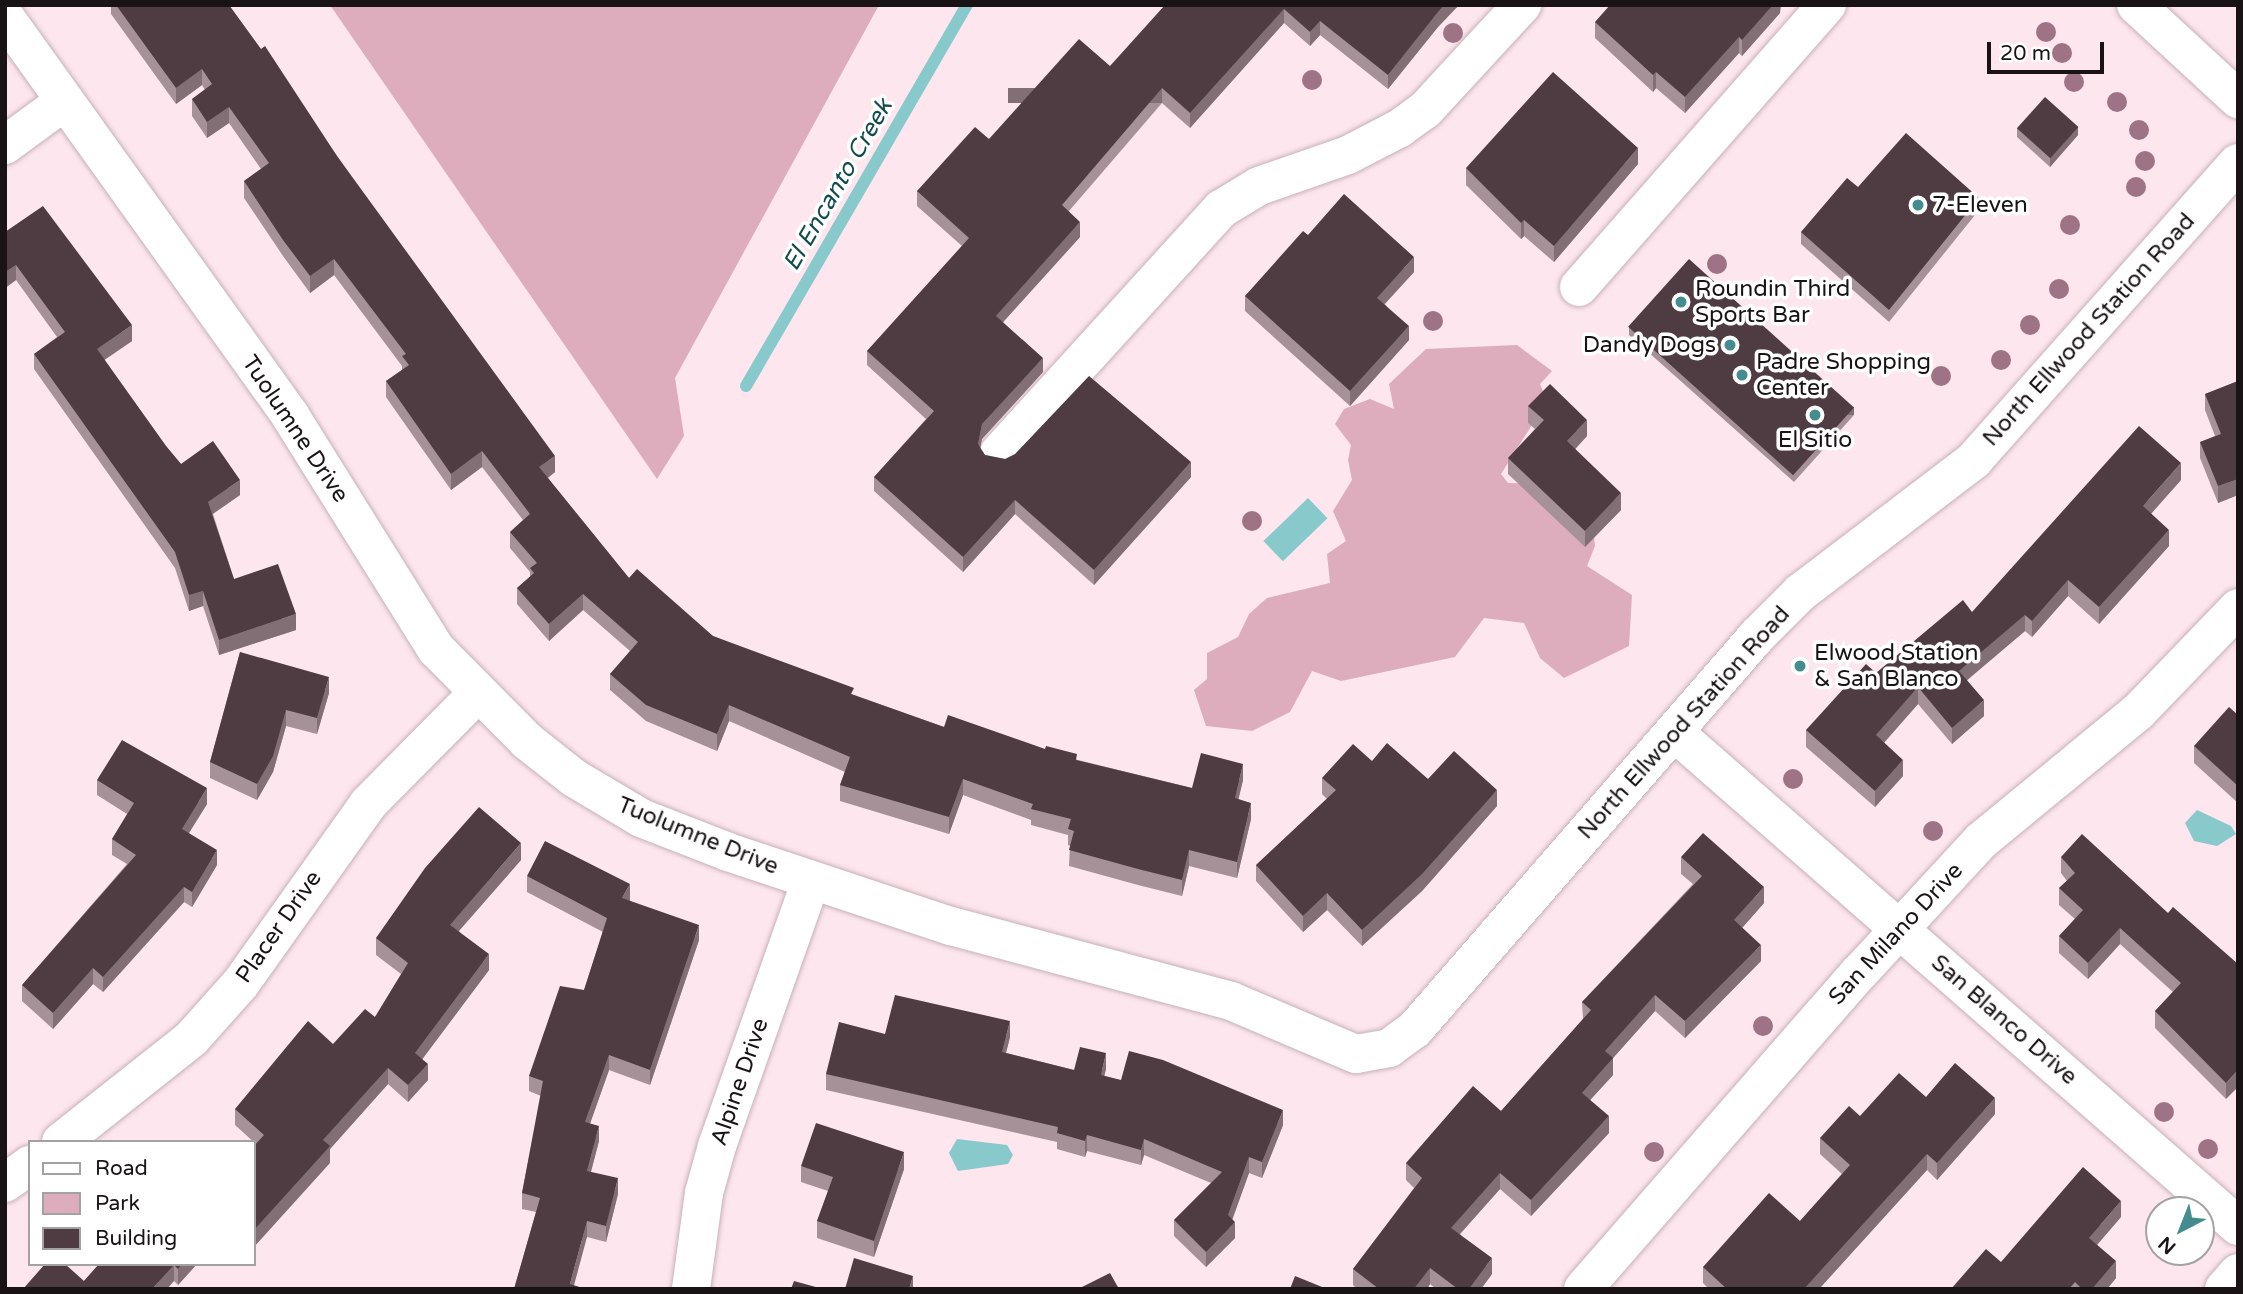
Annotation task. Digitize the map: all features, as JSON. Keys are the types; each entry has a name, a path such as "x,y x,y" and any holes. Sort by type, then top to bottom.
{"street":[{"path":"999,453 1221,209 1259,186 1348,155 1400,128 1426,109 1522,5"},
{"path":"1579,287 1827,5"},
{"path":"2136,5 2238,99"},
{"name":"Tuolumne Drive","path":"5,17 291,417 404,603 436,649 527,741 607,800 684,836 951,926 1198,990 1269,1016 1343,1052 1374,1053"},
{"path":"5,145 65,101"},
{"name":"North Ellwood Station Road","path":"1374,1053 1402,1041 1430,1013 1674,732 1801,592 1974,460 2238,163"},
{"name":"San Milano Drive","path":"1583,1289 1900,929 1999,824 2138,712 2238,608"},
{"name":"Placer Drive","path":"64,1140 191,1038 241,982 368,804 478,693"},
{"name":"San Blanco Drive","path":"1674,732 2238,1226"},
{"name":"Alpine Drive","path":"691,1289 704,1193 717,1146 811,881"},
{"path":"5,1183 28,1166"},
{"path":"2224,1289 2238,1273"}],"green space":[{"path":"330,5 879,5 675,378 684,436 657,479"},
{"path":"1517,345 1552,371 1540,384 1547,401 1501,474 1508,483 1539,484 1592,522 1595,546 1587,566 1632,595 1629,646 1564,678 1540,658 1524,623 1484,618 1455,657 1341,681 1312,671 1290,712 1252,731 1206,726 1194,690 1207,679 1207,653 1238,637 1249,614 1267,598 1330,583 1327,554 1346,541 1333,511 1352,480 1348,460 1351,445 1335,424 1344,409 1370,399 1394,409 1389,384 1426,349"}],"water":[{"path":"1308,498 1327,518 1283,561 1263,541"},
{"path":"2197,810 2231,826 2236,834 2217,846 2194,841 2185,823"},
{"path":"957,1139 1007,1145 1013,1155 1008,1164 958,1171 949,1153"}],"building":[{"path":"116,5 229,5 261,49 265,46 337,156 555,456 539,467 629,578 637,569 713,636 854,688 851,694 944,727 948,715 1045,749 1046,746 1077,754 1076,760 1192,788 1201,753 1243,764 1235,798 1251,803 1237,862 1189,850 1182,880 1138,869 1069,850 1074,831 1068,829 1071,819 1031,809 1033,804 963,779 949,817 840,785 850,757 729,705 717,734 646,705 610,674 638,642 583,594 549,624 517,588 534,573 530,568 537,563 510,532 530,514 482,451 451,474 386,381 409,365 402,356 406,354 334,259 310,276 283,240 244,181 269,163 229,107 207,122 192,99 212,84 202,69 176,88"},
{"path":"1165,5 1444,5 1388,75 1320,21 1310,32 1284,9 1190,113 1162,88 1062,205 1080,222 996,316 1043,358 982,424 978,444 985,455 1005,459 1015,454 1089,376 1191,462 1094,570 1015,500 963,557 874,477 934,411 867,351 969,238 917,191 975,127 989,139 1079,39 1110,66"},
{"path":"1610,5 1773,5 1742,40 1739,37 1685,97 1656,72 1653,75 1595,22"},
{"path":"1553,72 1638,148 1554,246 1524,220 1521,223 1466,168"},
{"path":"2045,97 2078,127 2050,158 2017,128"},
{"path":"1906,133 1979,198 1889,310 1801,232 1847,178 1858,187"},
{"path":"1344,194 1414,257 1377,298 1409,326 1350,391 1245,296 1303,231 1308,235"},
{"path":"43,206 132,325 97,349 166,446 181,464 213,441 240,480 208,502 234,579 278,564 296,614 219,640 203,591 189,595 175,552 34,354 65,332 16,265 5,272 5,232"},
{"name":"Padre Shopping Center","path":"1689,259 1854,408 1793,475 1628,327"},
{"path":"2238,381 2238,479 2218,486 2200,442 2221,434 2205,394"},
{"path":"1550,384 1587,420 1567,441 1621,493 1585,531 1508,458 1544,420 1528,406"},
{"path":"2139,426 2181,463 2143,506 2169,530 2099,607 2068,580 2032,621 2025,615 1959,671 1984,700 1952,728 1918,687 1876,735 1903,760 1875,791 1806,730 1866,664 1876,673 1963,600 1972,612"},
{"path":"240,652 329,677 317,718 286,710 273,756 257,784 210,762"},
{"path":"2229,707 2238,715 2238,786 2194,746"},
{"path":"122,740 207,788 182,829 217,850 192,892 184,887 103,977 93,968 53,1013 22,985 136,855 112,839 134,803 97,780"},
{"path":"1387,743 1428,779 1454,751 1497,790 1422,874 1362,930 1327,893 1303,916 1256,865 1336,790 1322,778 1353,744 1372,761"},
{"path":"479,807 521,843 450,925 489,954 415,1053 428,1064 408,1085 388,1068 323,1140 330,1146 256,1228 256,1144 264,1135 235,1109 308,1021 333,1044 365,1009 375,1017 408,963 376,938 425,868"},
{"path":"1703,833 1764,887 1734,920 1761,945 1685,1021 1655,995 1605,1051 1613,1058 1582,1093 1609,1116 1531,1200 1500,1173 1451,1228 1492,1258 1469,1289 1458,1289 1430,1268 1414,1289 1379,1289 1353,1269 1422,1178 1406,1163 1473,1086 1501,1111 1591,1010 1582,1002 1702,876 1681,857"},
{"path":"2082,834 2168,913 2173,907 2238,964 2238,1070 2226,1083 2155,1011 2181,983 2120,928 2088,963 2059,936 2083,910 2059,888 2075,873 2061,857"},
{"path":"545,841 630,884 622,898 699,925 650,1070 609,1055 585,1122 599,1126 587,1171 618,1178 606,1226 587,1221 570,1284 586,1289 514,1289 540,1198 522,1193 543,1081 529,1076 560,986 584,990 607,918 527,876"},
{"path":"895,995 1010,1021 1002,1052 1074,1070 1080,1047 1106,1053 1101,1075 1121,1080 1129,1051 1163,1060 1283,1110 1262,1162 1249,1157 1228,1215 1235,1222 1206,1252 1174,1220 1222,1172 1144,1139 1141,1150 1087,1135 1085,1141 1057,1133 1058,1127 826,1074 839,1022 885,1034"},
{"path":"1955,1063 1995,1098 1937,1163 1927,1154 1804,1289 1727,1289 1703,1267 1769,1193 1800,1221 1850,1165 1820,1138 1849,1106 1860,1116 1899,1073 1926,1097"},
{"path":"816,1123 904,1152 874,1241 817,1221 833,1177 801,1166"},
{"path":"2083,1167 2121,1201 2089,1238 2116,1261 2092,1289 2082,1289 2075,1282 2069,1289 1951,1289 1986,1249 2001,1262"},
{"path":"854,1258 913,1276 909,1289 845,1289"},
{"path":"43,1266 67,1266 84,1281 97,1266 173,1266 152,1289 23,1289"},
{"path":"1110,1273 1119,1289 1078,1289"},
{"path":"1295,1276 1327,1289 1290,1289"},
{"path":"794,1281 823,1289 791,1289"}],"waterway":[{"name":"El Encanto Creek","path":"746,386 967,5"}],"place":[{"name":"7-Eleven","path":"1918,205"},
{"name":"Roundin Third Sports Bar","path":"1681,302"},
{"name":"Dandy Dogs","path":"1730,345"},
{"name":"Padre Shopping Center","path":"1742,375"},
{"name":"El Sitio","path":"1815,415"},
{"name":"Elwood Station & San Blanco","path":"1800,666"}]}
